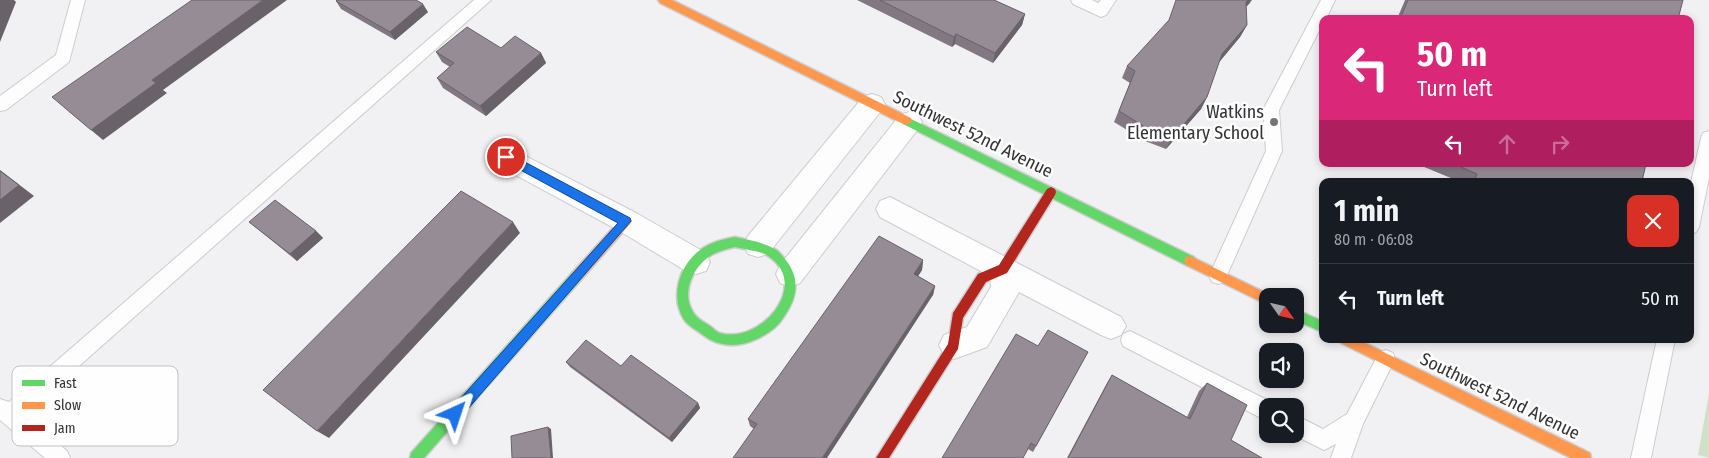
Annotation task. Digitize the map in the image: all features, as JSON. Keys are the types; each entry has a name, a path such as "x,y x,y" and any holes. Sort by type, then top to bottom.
{"street":[{"name":"Southwest 52nd Avenue","path":"673,2 872,104 1259,296"},
{"path":"758,245 872,104"},
{"path":"790,274 909,122"},
{"path":"506,157 626,221 696,262"},
{"path":"882,458 954,345 977,337 1006,289 1003,269 1050,192"},
{"path":"890,209 1121,333"},
{"path":"416,458 626,221"},
{"path":"735,242 758,245 770,249 781,259 790,274 792,290 787,307 772,326 755,336 736,340 716,337 700,329 689,318 683,301 683,284 690,268 702,255 718,246 735,242"},
{"path":"1304,319 1319,326"},
{"name":"Southwest 52nd Avenue","path":"1353,343 1386,359 1553,451 1585,458"}],"lane":[{"path":"0,105 63,58 78,0"},
{"path":"57,366 484,0"},
{"path":"1078,0 1101,10 1109,0"},
{"path":"1320,15 1328,0"},
{"path":"1218,276 1274,151 1271,110 1319,17"},
{"path":"1694,208 1709,138"},
{"path":"1121,333 1259,406"},
{"path":"1641,458 1665,343"},
{"path":"1341,458 1354,421 1386,359"},
{"path":"1304,430 1324,440 1354,421"},
{"path":"46,446 60,458"}],"green space":[{"path":"1709,393 1709,458 1698,455"}],"building":[{"path":"192,0 263,0 152,80 156,83 91,130 52,97"},
{"path":"337,0 416,0 423,4 390,32"},
{"path":"880,0 994,0 1025,14 995,53 956,34 954,37"},
{"path":"1176,0 1248,0 1246,2 1247,25 1222,54 1207,97 1172,138 1150,130 1119,111 1135,71 1127,66 1169,20"},
{"path":"1408,0 1683,0 1679,15 1402,15"},
{"path":"467,27 501,48 515,36 541,53 480,106 437,78 454,63 436,52"},
{"path":"1461,167 1645,167 1643,178 1475,178 1477,174"},
{"path":"0,171 19,185 0,200"},
{"path":"461,191 513,222 317,431 263,390"},
{"path":"275,200 316,231 290,254 249,222"},
{"path":"879,236 923,260 914,274 935,286 822,458 733,458 757,424 748,419"},
{"path":"1048,330 1088,352 1036,446 1031,443 1023,458 942,458 1016,334 1038,346"},
{"path":"586,340 621,366 631,355 698,403 669,438 566,362"},
{"path":"1112,375 1190,419 1207,383 1247,405 1231,440 1262,458 1068,458"},
{"path":"548,427 551,458 512,458 511,436"}],"traffic: fast":[{"path":"907,121 1190,261"},
{"path":"735,242 760,248 773,254 789,275 791,289 787,304 778,317 765,328 750,336 734,340 716,337 694,322 688,315 682,299 687,274 697,260 710,249 735,242"},
{"path":"416,458 576,277"},
{"path":"1304,318 1319,326"}],"traffic: slow":[{"path":"663,0 907,121"},
{"path":"576,277 626,221"},
{"path":"1190,261 1259,296"},
{"path":"1353,343 1585,458"}],"traffic: jam":[{"path":"882,458 954,345 957,317 982,278 1003,269 1051,192"}],"place":[{"name":"Watkins Elementary School","path":"1274,122"}],"route":[{"path":"455,414 626,221 506,157"}]}
